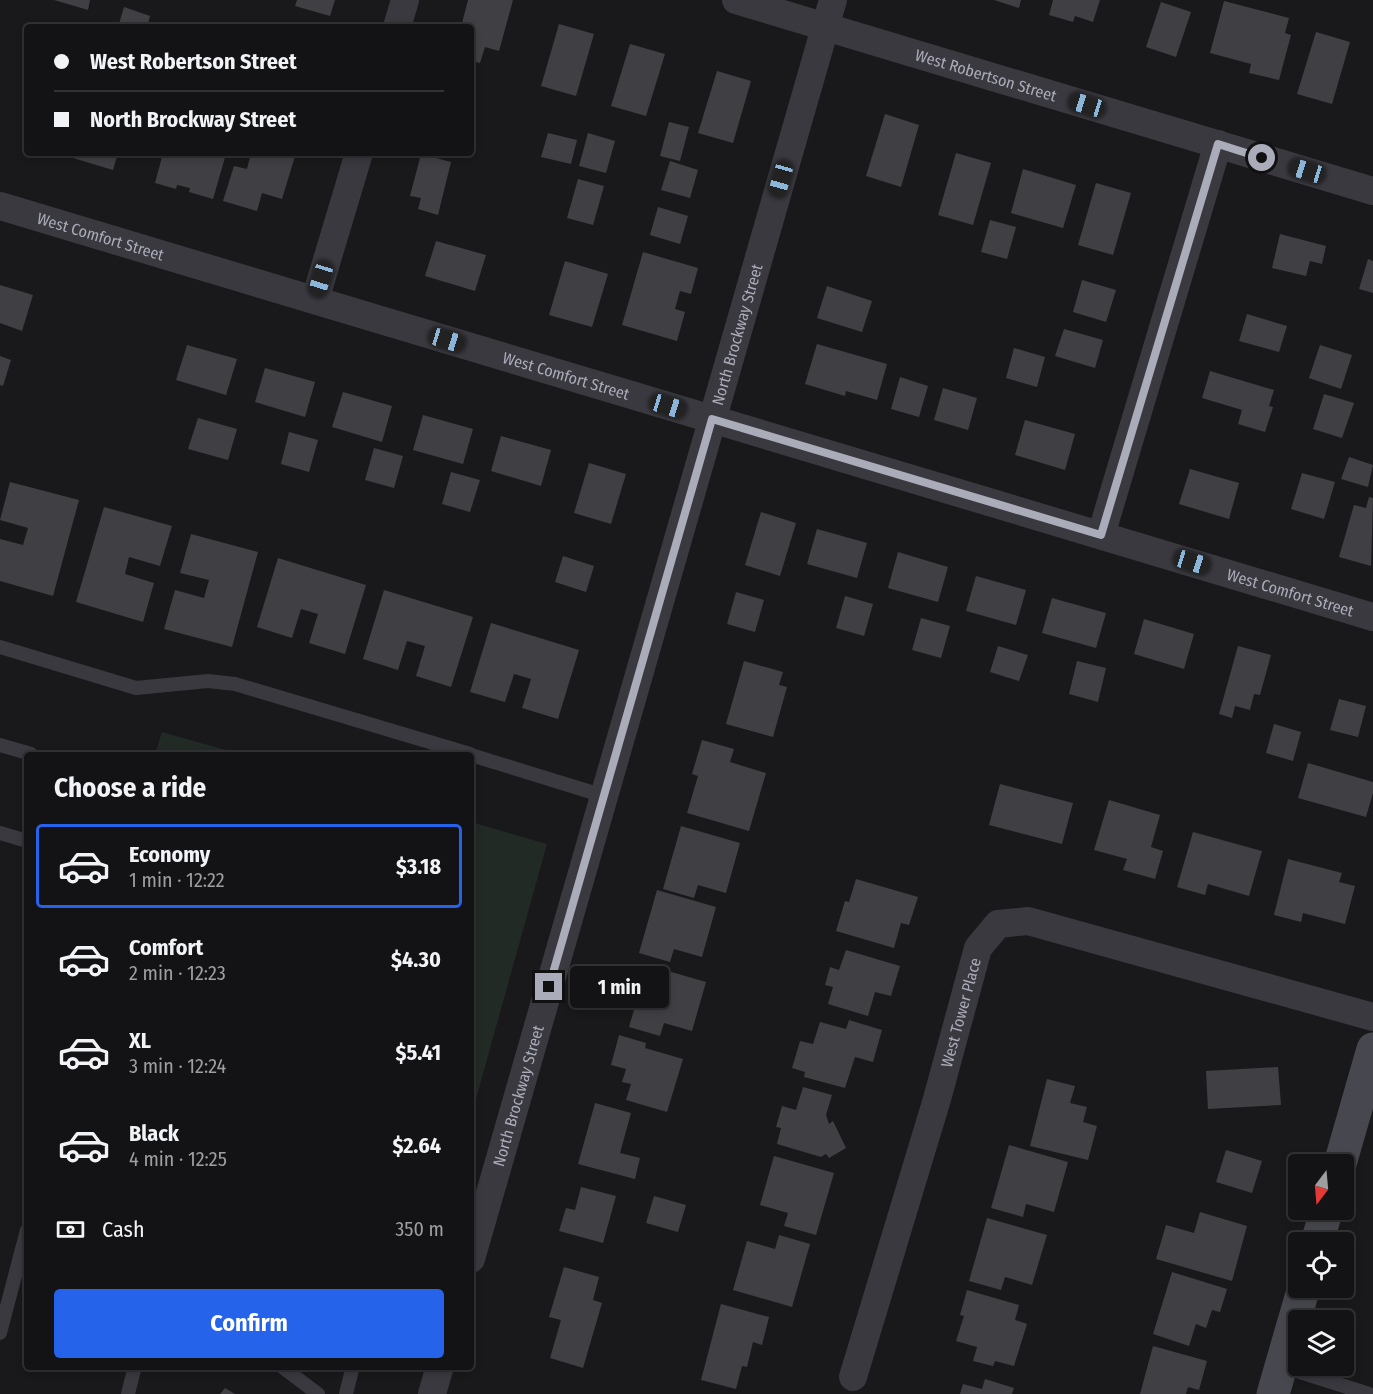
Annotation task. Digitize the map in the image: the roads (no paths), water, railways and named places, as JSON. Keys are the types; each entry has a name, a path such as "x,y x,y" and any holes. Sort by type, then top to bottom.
{"street":[{"path":"398,24 405,0"},
{"name":"West Robertson Street","path":"736,0 829,13 1218,144 1373,191"},
{"name":"North Brockway Street","path":"474,1240 829,13"},
{"path":"1101,535 1218,144"},
{"path":"315,300 358,156"},
{"name":"West Comfort Street","path":"0,206 1373,617"},
{"name":"West Tower Place","path":"854,1377 937,1099 978,948 998,924 1028,921 1373,1017"},
{"path":"1343,1154 1371,1061"},
{"path":"1277,1380 1301,1298"},
{"path":"432,1394 439,1370"}],"lane":[{"path":"0,647 136,688 208,681 235,684 461,752"},
{"path":"0,745 24,752"},
{"path":"474,756 604,796"},
{"path":"0,833 24,840"},
{"path":"0,1333 24,1241"},
{"path":"128,1394 134,1370"},
{"path":"286,1370 318,1394"},
{"path":"346,1394 352,1370"},
{"path":"1277,1380 1369,1394"}]}
